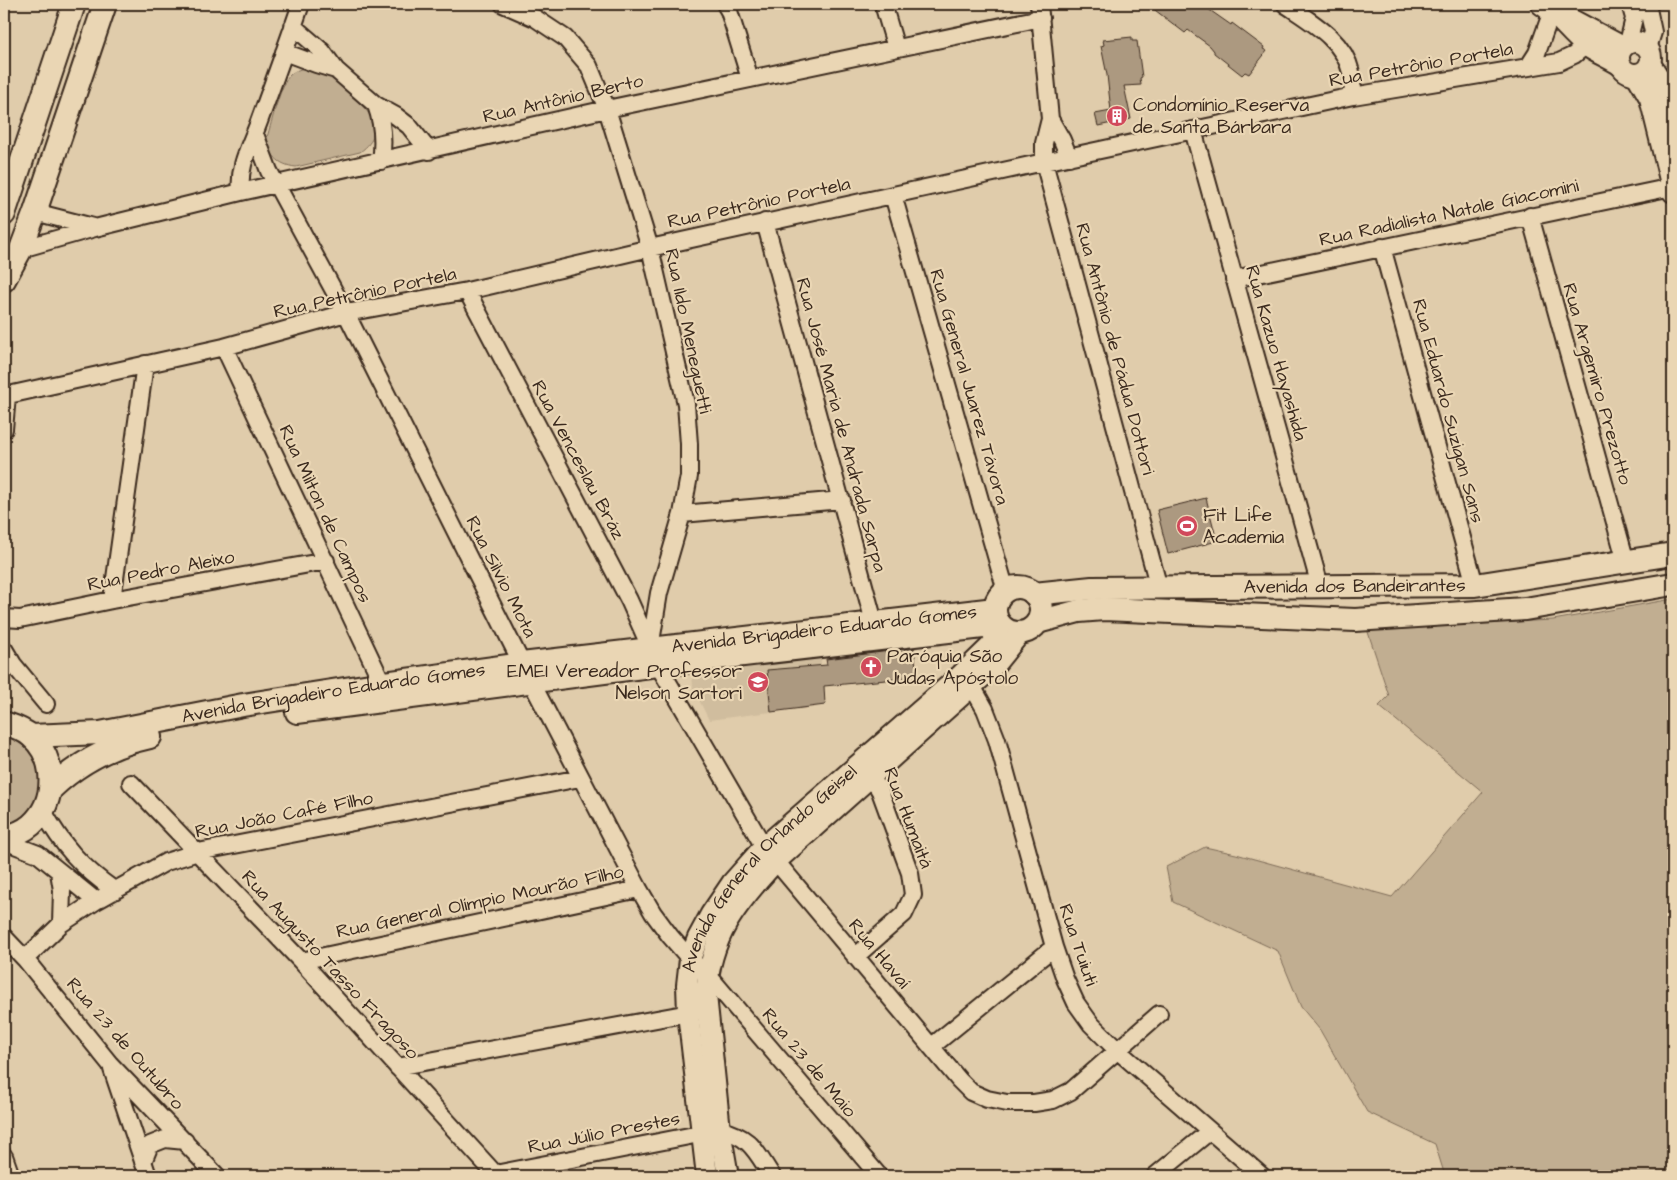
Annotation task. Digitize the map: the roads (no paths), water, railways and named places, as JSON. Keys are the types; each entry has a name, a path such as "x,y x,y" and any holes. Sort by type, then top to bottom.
{"main road":[{"path":"4,214 74,4"},
{"path":"4,280 21,249 35,212 105,4"},
{"name":"Avenida dos Bandeirantes","path":"1011,618 1041,608 1039,600 1034,594 1092,588 1475,585 1673,554"},
{"name":"Avenida dos Bandeirantes","path":"1011,618 1104,609 1355,620 1525,609 1667,583"},
{"name":"Avenida Brigadeiro Eduardo Gomes","path":"32,736 100,733 244,705 386,691 526,672 876,631 1011,618"},
{"name":"Avenida Brigadeiro Eduardo Gomes","path":"50,789 64,777 102,752 131,741 386,691"},
{"path":"4,722 32,736 42,748 48,762 51,777 48,800 43,811 31,825 4,840"}],"street":[{"path":"241,192 242,165 256,134 301,4"},
{"name":"Rua Ildo Meneguetti","path":"503,4 535,18 565,38 589,66 607,109 650,248 686,404 689,444 689,476 682,514 659,593 654,657"},
{"path":"725,4 729,11 750,79"},
{"path":"884,4 896,48"},
{"path":"1285,4 1328,34 1343,52 1352,73 1353,96"},
{"path":"1630,4 1634,18 1634,57 1650,98 1673,190"},
{"path":"1634,57 1653,32 1646,4"},
{"path":"1546,7 1586,45 1634,57"},
{"path":"1546,7 1570,18 1634,57 1659,76 1665,89 1673,118"},
{"name":"Rua Petrônio Portela","path":"1528,67 1537,53 1546,7"},
{"name":"Rua Antônio Berto","path":"21,249 96,228 241,192 429,151 607,109 896,48 1040,11"},
{"name":"Rua Antônio de Pádua Dottori","path":"1040,11 1050,119 1044,143 1044,162 1159,588"},
{"path":"294,26 322,51 336,70 376,105 410,126 429,151"},
{"name":"Rua Petrônio Portela","path":"6,396 224,346 346,313 467,291 765,222 1353,96 1559,62 1574,55 1586,45"},
{"path":"284,52 336,70"},
{"path":"376,105 383,133 381,161"},
{"name":"Rua Antônio de Pádua Dottori","path":"1050,119 1069,157"},
{"name":"Rua Kazuo Hayashida","path":"1193,130 1320,586"},
{"name":"Rua Silvio Mota","path":"256,134 269,170 346,313 526,672 639,889 653,913 690,959 708,975"},
{"name":"Rua Radialista Natale Giacomini","path":"1234,279 1530,216 1673,190"},
{"name":"Rua General Juarez Távora","path":"893,195 1011,618"},
{"name":"Rua Antônio Berto","path":"35,212 96,228"},
{"name":"Rua Argemiro Prezotto","path":"1530,216 1626,562"},
{"name":"Rua José Maria de Andrada Sarpa","path":"765,222 876,631"},
{"name":"Rua Eduardo Suzigan Sans","path":"1382,247 1475,585"},
{"name":"Rua Venceslau Bráz","path":"467,291 629,600 654,657"},
{"name":"Rua Milton de Campos","path":"224,346 386,691"},
{"path":"112,600 145,364"},
{"path":"4,429 6,396"},
{"path":"682,514 842,500"},
{"name":"Rua Pedro Aleixo","path":"4,618 20,619 112,600 326,561"},
{"path":"629,600 645,600 659,593"},
{"name":"Avenida General Orlando Geisel","path":"867,768 972,686 992,668 1011,618"},
{"name":"Avenida General Orlando Geisel","path":"707,1176 711,1132 698,1011 687,985 690,959 698,938 711,914 732,883 770,854 867,768 976,661 1011,618"},
{"path":"4,649 13,664 46,704"},
{"name":"Rua Havaí","path":"654,657 770,854 958,1080 971,1092 987,1099 1007,1103 1034,1103 1053,1100 1071,1091 1159,1014"},
{"name":"Rua Tuiuti","path":"972,686 985,709 997,740 1054,947 1076,1004 1117,1050 1262,1176"},
{"name":"Rua Humaitá","path":"855,957 904,914 913,895 910,872 880,792 867,768"},
{"name":"Rua João Café Filho","path":"25,959 61,924 114,890 166,862 198,852 580,778"},
{"name":"Rua Augusto Tasso Fragoso","path":"132,783 300,961 496,1175"},
{"path":"43,811 66,847 96,878 114,890"},
{"path":"4,840 38,854 96,901"},
{"name":"Avenida General Orlando Geisel","path":"698,1011 714,952 726,923 770,854"},
{"path":"59,872 62,890 61,924"},
{"name":"Rua General Olímpio Mourão Filho","path":"300,961 639,889"},
{"name":"Rua 23 de Outubro","path":"4,937 25,959 110,1064 217,1176"},
{"path":"931,1047 1054,947"},
{"name":"Rua 23 de Maio","path":"708,975 880,1176"},
{"path":"397,1067 698,1011"},
{"path":"110,1064 146,1169"},
{"path":"1155,1176 1210,1131"},
{"path":"711,1132 731,1132 742,1137 752,1146 772,1176"},
{"name":"Avenida General Orlando Geisel","path":"711,1132 728,1176"},
{"name":"Rua Júlio Prestes","path":"496,1175 711,1132"},
{"path":"146,1169 150,1145 165,1139 185,1141"},
{"path":"4,1156 11,1176"}],"place":[{"name":"Condomínio Reserva de Santa Bárbara","path":"1117,116"},
{"name":"Fit Life Academia","path":"1187,526"},
{"name":"Paróquia São Judas Apóstolo","path":"871,667"},
{"name":"EMEI Vereador Professor Nelson Sartori","path":"758,682"}]}
